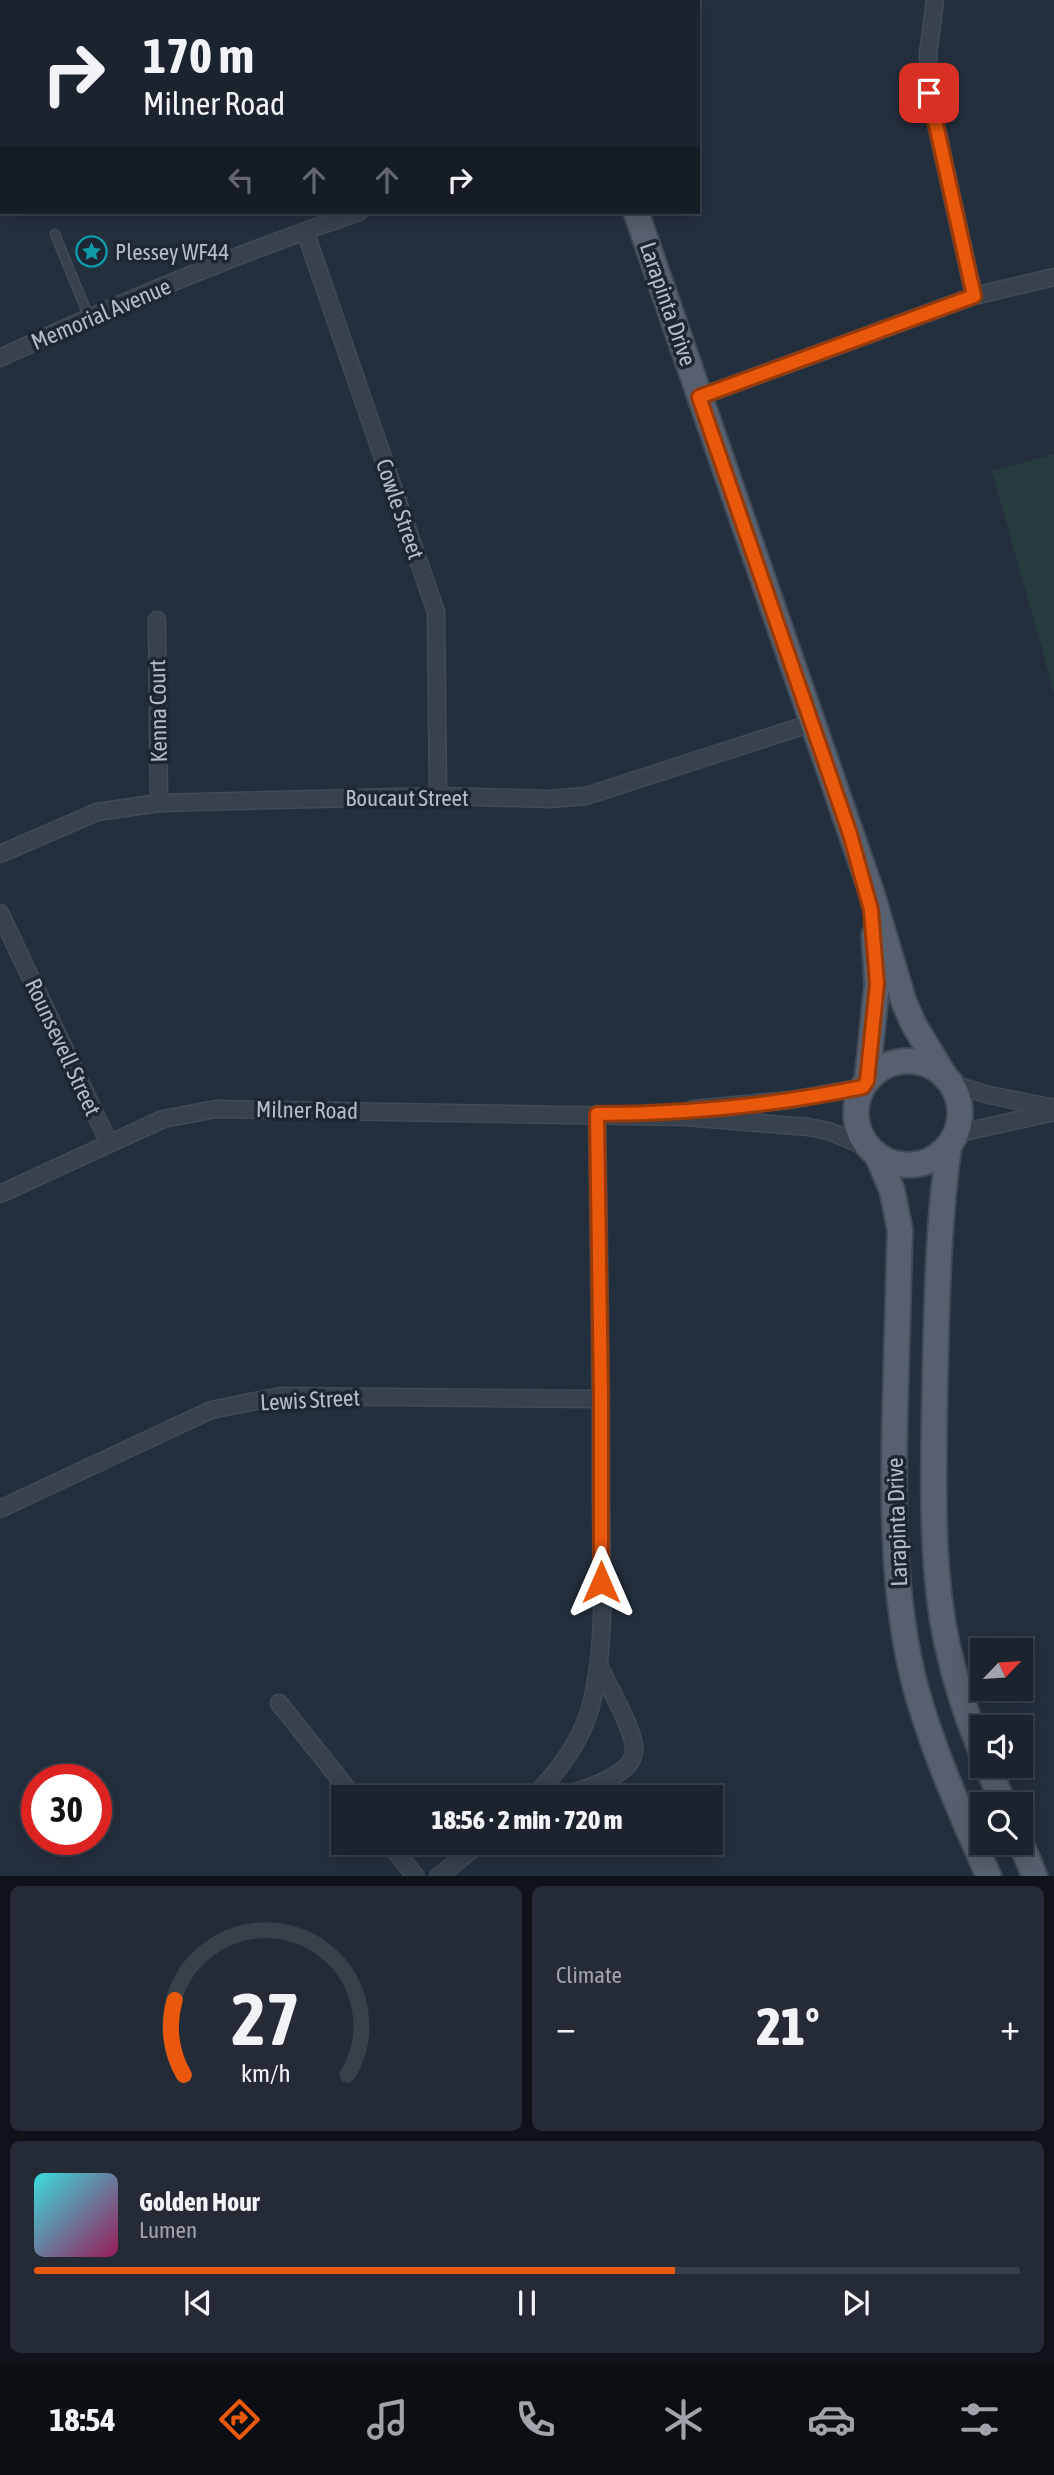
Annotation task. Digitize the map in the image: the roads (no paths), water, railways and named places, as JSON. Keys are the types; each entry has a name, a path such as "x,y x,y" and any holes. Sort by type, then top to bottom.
{"main road":[{"name":"Larapinta Drive","path":"637,214 871,891 904,1002 914,1025 948,1080"},
{"name":"Larapinta Drive","path":"850,834 871,910 875,946 877,984 865,1084"},
{"path":"903,1061 919,1062 933,1068 948,1080 956,1092 960,1108 959,1122 952,1140 936,1157 921,1163 904,1165 874,1152 860,1132 856,1116 858,1100 865,1084 888,1065 903,1061"},
{"name":"Larapinta Drive","path":"952,1140 938,1252 934,1451 937,1558 948,1647 970,1723"},
{"name":"Larapinta Drive","path":"874,1152 892,1190 900,1230 893,1490 902,1620 916,1688 933,1741 989,1876"},
{"path":"1026,1855 1035,1876"}],"street":[{"path":"935,0 928,54 929,93 974,296"},
{"name":"Memorial Avenue","path":"0,358 89,317 353,214"},
{"name":"Cowle Street","path":"304,231 436,612 438,796"},
{"path":"699,397 974,296 1054,277"},
{"name":"Kenna Court","path":"157,620 159,803"},
{"name":"Boucaut Street","path":"0,854 97,812 159,803 438,796 551,799 586,796 812,723"},
{"name":"Rounsevell Street","path":"0,913 109,1143"},
{"path":"948,1080 989,1095 1054,1110"},
{"name":"Milner Road","path":"632,1114 780,1102 865,1084"},
{"name":"Milner Road","path":"0,1194 163,1119 216,1109 632,1114 779,1123 829,1131 874,1152"},
{"path":"952,1140 1054,1110"},
{"path":"544,1785 562,1766 578,1739 589,1712 601,1635 597,1114"},
{"name":"Lewis Street","path":"0,1509 211,1410 281,1396 601,1399"},
{"path":"591,1785 611,1777 628,1765 634,1751 631,1735 598,1665"},
{"path":"279,1703 344,1785"},
{"path":"399,1855 415,1876"},
{"path":"439,1876 465,1855"}],"lane":[{"path":"55,234 89,317"}],"place":[{"name":"Plessey WF44","path":"92,252"}]}
